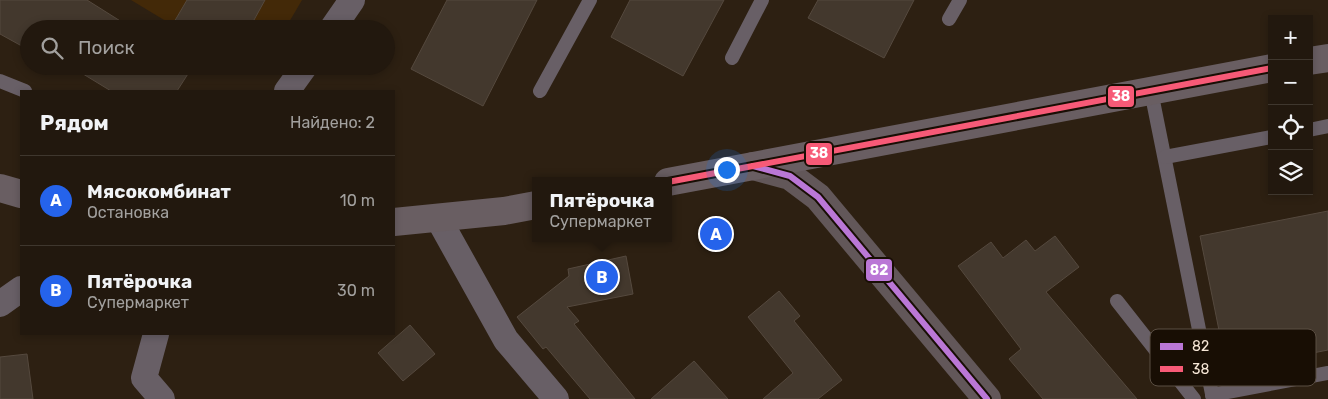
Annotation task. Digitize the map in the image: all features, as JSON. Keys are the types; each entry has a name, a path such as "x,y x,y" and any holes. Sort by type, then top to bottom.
{"main road":[{"path":"1313,60 1328,58"},
{"path":"672,181 1268,69"},
{"path":"753,166 790,176 818,197 987,399"},
{"path":"0,188 20,194"},
{"path":"395,222 532,206"}],"street":[{"path":"338,20 352,0"},
{"path":"288,90 299,75"},
{"path":"438,218 506,340 556,399"},
{"path":"0,304 20,290"},
{"path":"156,335 144,378 162,399"}],"lane":[{"path":"540,91 590,0"},
{"path":"732,58 762,0"},
{"path":"950,18 960,0"},
{"path":"0,81 22,90"},
{"path":"1151,92 1198,329"},
{"path":"1313,129 1328,126"},
{"path":"1164,157 1268,138"},
{"path":"1117,301 1150,343"},
{"path":"1184,386 1194,399"},
{"path":"1212,397 1265,386"}],"shaded area":[{"path":"131,0 302,0 290,20 164,20"}],"building":[{"path":"0,0 87,0 119,20 20,20 20,45 0,34"},
{"path":"187,0 265,0 254,20 175,20"},
{"path":"447,0 537,0 483,106 411,69"},
{"path":"630,0 724,0 683,76 611,37"},
{"path":"818,0 914,0 884,58 808,18"},
{"path":"85,75 187,75 178,90 109,90"},
{"path":"1328,211 1328,350 1316,352 1316,329 1219,329 1200,236"},
{"path":"1055,236 1079,267 1046,292 1137,399 1043,399 1009,359 1021,349 958,266 991,242 1003,258 1026,240 1035,251"},
{"path":"626,256 633,294 567,307 579,321 574,324 635,399 590,399 546,347 543,349 517,317 569,276 568,269"},
{"path":"779,291 800,316 794,321 842,380 818,399 763,399 793,373 748,317"},
{"path":"410,325 435,354 403,381 378,353"},
{"path":"27,354 33,399 0,399 0,357"},
{"path":"694,361 728,399 651,399"}],"transit line":[{"name":"38","path":"672,181 1268,69"},
{"name":"82","path":"753,166 790,176 818,197 987,399"}],"place":[{"name":"Мясокомбинат","path":"716,234"},
{"name":"Пятёрочка","path":"602,277"}]}
